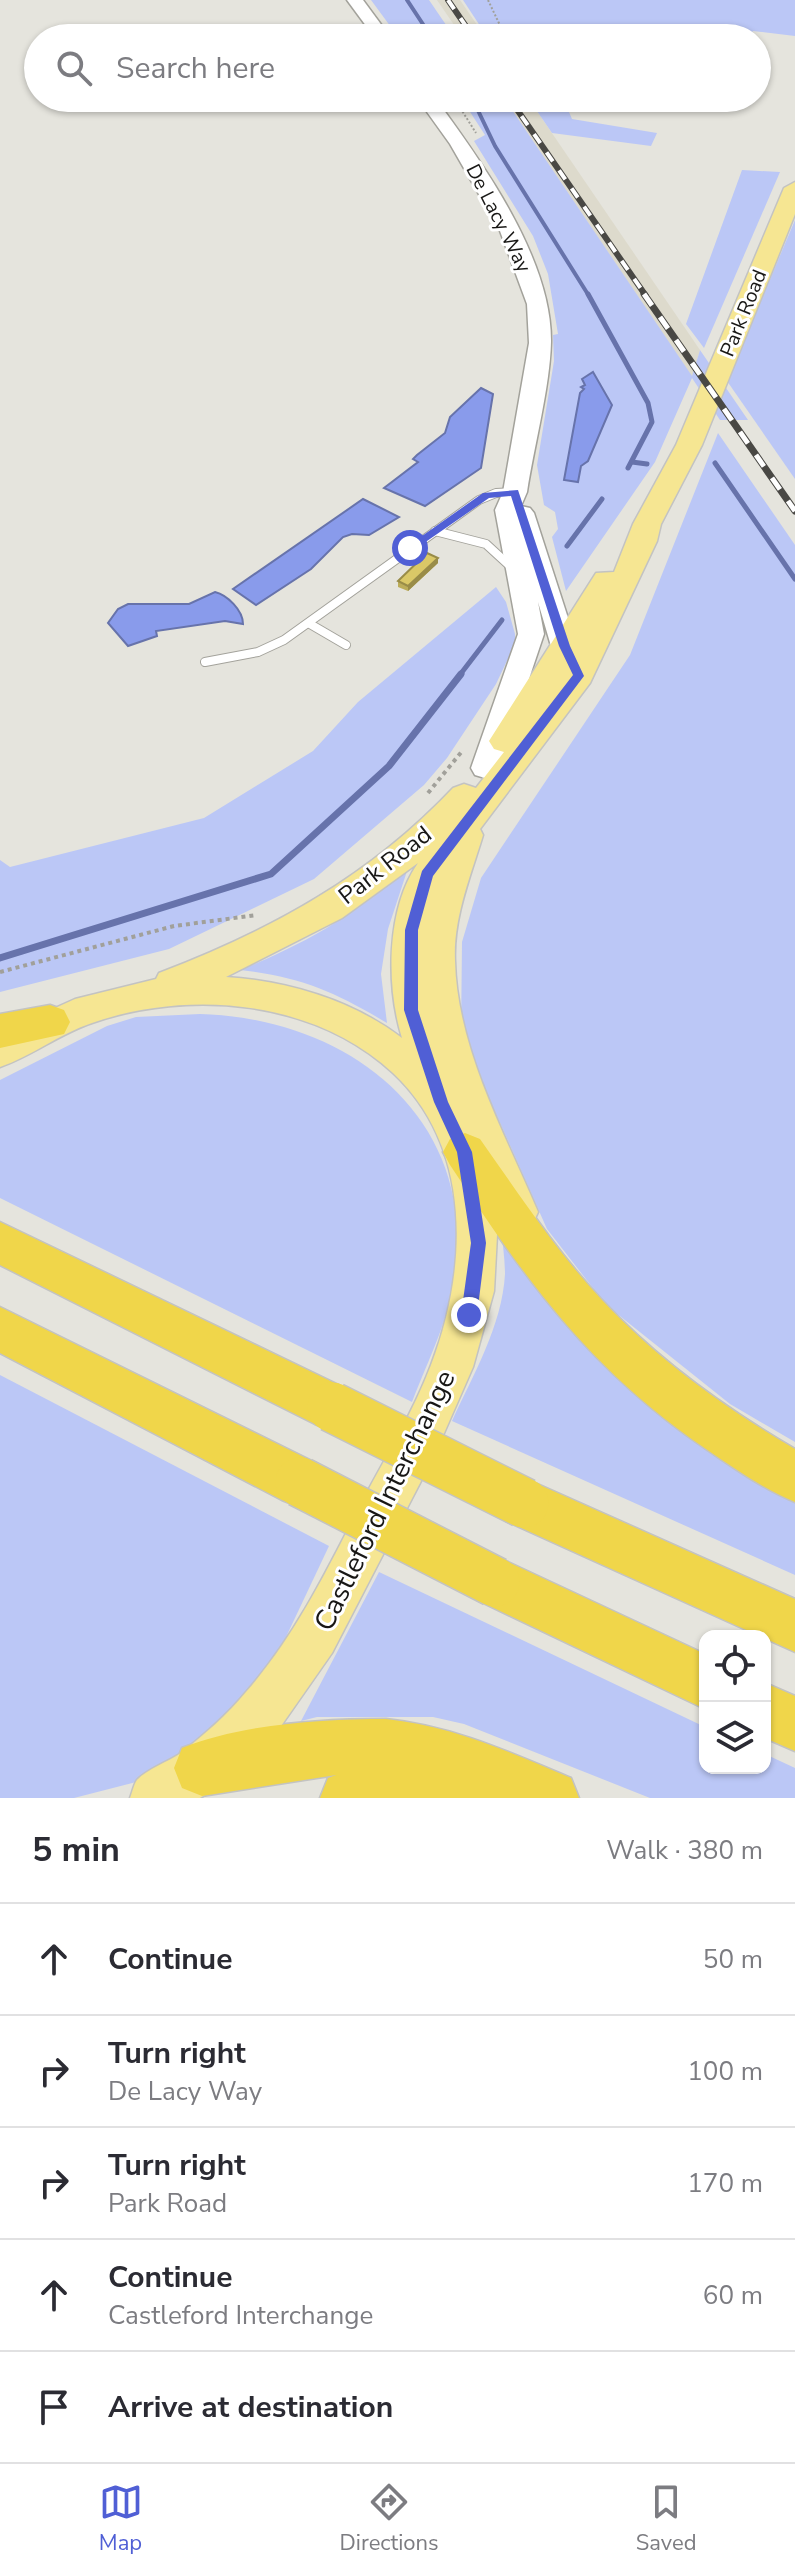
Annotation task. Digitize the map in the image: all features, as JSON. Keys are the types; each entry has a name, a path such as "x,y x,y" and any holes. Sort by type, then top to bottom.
{"highway":[{"path":"0,1031 50,1022"},
{"path":"465,1152 534,1252 584,1315 644,1372 729,1439 795,1477"},
{"path":"0,1243 524,1503 795,1626"},
{"path":"0,1329 495,1582 699,1679"},
{"path":"771,1713 795,1724"},
{"path":"202,1768 322,1748 378,1745 448,1756 551,1798"},
{"path":"348,1798 408,1790 479,1791 541,1798"}],"main road":[{"name":"Park Road","path":"441,1102 411,1010 411,930 427,875 467,809 579,676 643,541 647,524 689,445 795,188"},
{"name":"Park Road","path":"130,998 238,958 305,925 467,809 477,755 564,646 632,536 647,524"},
{"path":"467,809 441,923 437,962 443,1005 463,1070 534,1252"},
{"name":"Castleford Interchange","path":"0,1052 50,1022 130,998 230,991 279,996 325,1012 368,1034 404,1062 441,1102 465,1152 478,1243 469,1315 446,1382 330,1613 290,1679 253,1725 202,1768 155,1798"}],"street":[{"path":"355,0 373,24"},
{"name":"De Lacy Way","path":"436,112 459,143 510,231 537,304 540,343 515,492 507,510 531,634 477,755"},
{"name":"De Lacy Way","path":"515,492 564,646 579,676"}],"lane":[{"path":"205,662 258,652 310,624 486,495 515,492"},
{"path":"435,531 471,536 495,548 518,577"},
{"path":"310,624 346,645"}],"path":[{"path":"488,0 499,24"},
{"path":"424,796 446,774 477,755"},
{"path":"0,972 174,926 260,915"}],"shaded area":[{"path":"371,0 429,0 445,24 389,24"},
{"path":"437,0 460,0 476,24 453,24"},
{"path":"463,0 795,0 795,36 771,33 771,24 479,24"},
{"path":"470,112 513,112 692,376 700,350 748,420 720,420 692,378 655,462 566,591 552,537 558,529 555,512 544,505 537,465 554,361 553,335 558,334 548,274 533,236 474,141 485,135","holes":["585,384 612,405 588,460 564,480 580,393"]},
{"path":"513,112 538,112 700,350 692,377"},
{"path":"538,112 569,112 572,119 657,133 651,146 552,133"},
{"path":"742,170 780,172 704,348 686,324"},
{"path":"795,220 795,479 727,381"},
{"path":"718,433 795,545 795,1442 730,1404 606,1305 547,1229 461,1035 462,942 481,878 630,655"},
{"path":"496,587 506,602 515,644 496,684 447,758 424,785 314,879 169,949 0,992 0,860 10,867 204,818 313,751 358,702"},
{"path":"408,868 388,929 381,974 387,1023 317,988 281,977 240,970 328,927 369,900"},
{"path":"200,1014 252,1019 301,1033 346,1054 386,1082 418,1117 442,1159 455,1207 455,1280 440,1333 412,1402 0,1198 0,1080 107,1026 136,1017"},
{"path":"501,1224 795,1490 795,1575 452,1421 485,1350 503,1293 505,1274"},
{"path":"0,1375 329,1546 286,1637 258,1683 220,1723 144,1780 74,1798 0,1798"},
{"path":"379,1572 699,1724 699,1774 771,1774 771,1757 795,1768 795,1798 650,1798 464,1724 433,1717 317,1717 301,1721"}],"water":[{"path":"593,372 612,405 588,461 581,466 578,482 564,480 580,393 584,389 581,387 585,385 582,379"},
{"path":"481,388 493,394 481,468 425,506 384,488 418,462 413,459 445,433 450,417"},
{"path":"363,499 399,517 369,535 343,537 311,569 256,605 233,589"},
{"path":"215,592 234,604 243,624 225,621 156,631 157,636 128,646 108,623 118,609 128,604 189,604"}],"building":[{"path":"427,553 438,558 408,586 398,581"}],"waterway":[{"path":"407,0 423,24"},
{"path":"479,112 495,146 589,296"},
{"path":"588,294 648,403 652,422 628,468"},
{"path":"632,462 647,464"},
{"path":"715,463 795,579"},
{"path":"567,546 602,499"},
{"path":"459,676 502,620"},
{"path":"0,958 271,874 389,766 461,674"}],"railway":[{"path":"448,0 464,24"},
{"path":"519,112 646,296"},
{"path":"644,294 795,511"}],"route":[{"path":"410,548 486,495 515,492 564,646 579,676 427,875 411,930 408,983 411,1010 441,1102 465,1152 478,1243 469,1315"}]}
